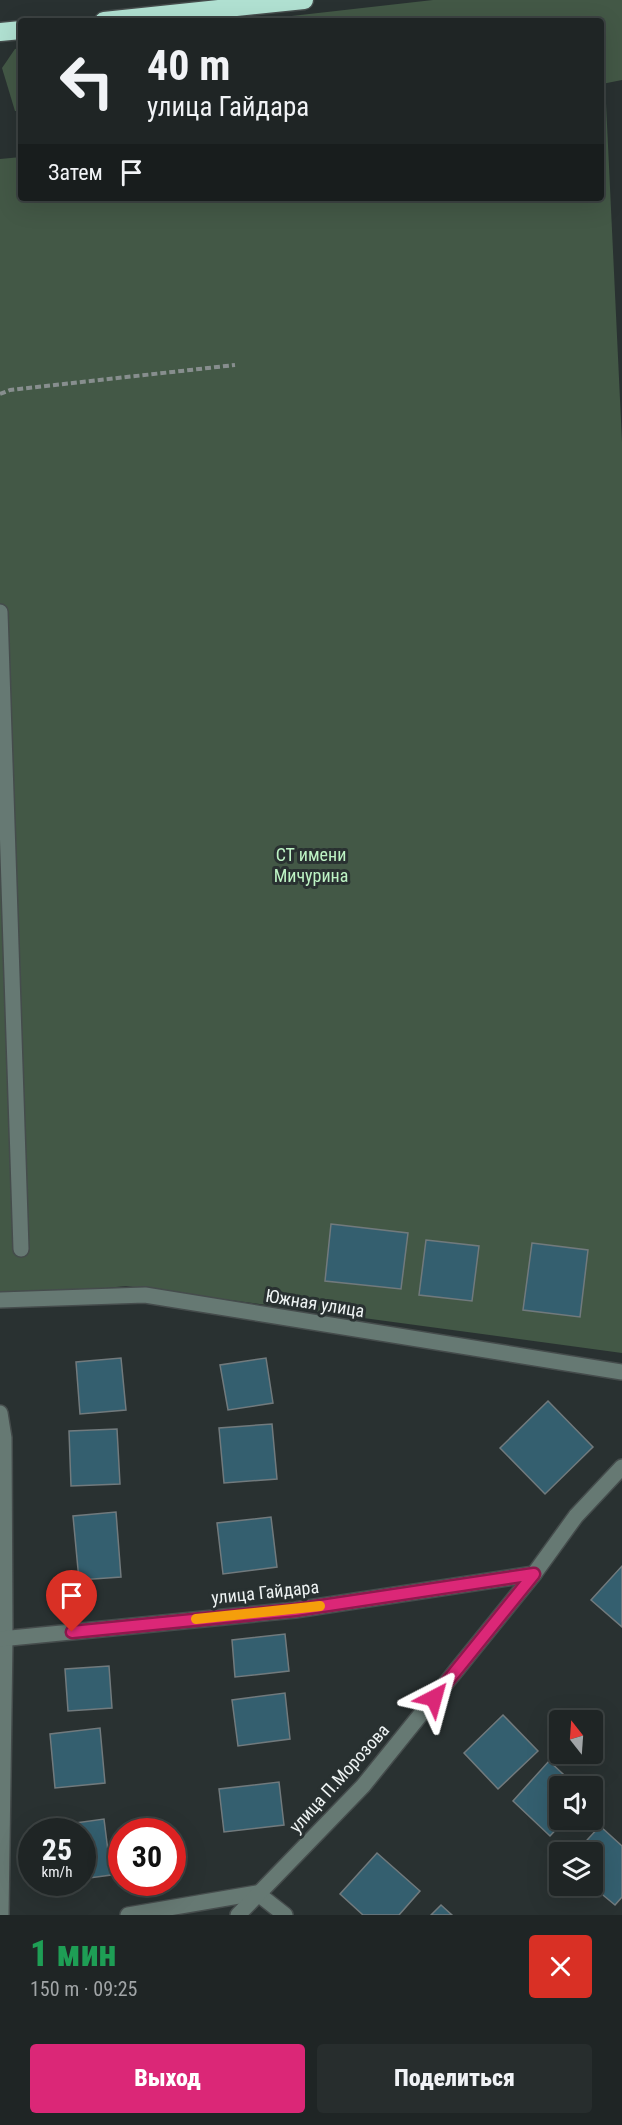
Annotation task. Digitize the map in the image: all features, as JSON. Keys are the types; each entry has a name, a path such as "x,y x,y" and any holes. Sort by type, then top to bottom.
{"highway":[{"path":"133,18 304,0"},
{"path":"0,32 18,30"}],"street":[{"path":"0,612 21,1249"},
{"name":"Южная улица","path":"0,1300 145,1295 622,1372"},
{"path":"0,1413 4,1438 1,1915"},
{"name":"улица П.Морозова","path":"238,1915 363,1786 534,1574 576,1515 622,1467"},
{"name":"улица Гайдара","path":"3,1638 295,1610 534,1574"},
{"path":"128,1915 257,1893 285,1915"}],"path":[{"path":"0,394 10,390 235,365"}],"green space":[{"path":"433,0 622,0 622,80 604,84 604,18 274,18"},
{"path":"18,48 18,111 15,111 2,68 15,49"},
{"name":"СТ имени Мичурина","path":"604,103 606,103 622,442 622,1353 126,1286 0,1299 0,159 18,157 18,201 604,201"}],"building":[{"path":"331,1224 408,1233 401,1289 325,1281"},
{"path":"426,1240 479,1246 472,1301 419,1295"},
{"path":"532,1243 588,1250 580,1317 523,1310"},
{"path":"121,1358 126,1410 80,1414 76,1362"},
{"path":"266,1358 273,1403 228,1410 220,1365"},
{"path":"548,1401 593,1447 545,1494 500,1448"},
{"path":"272,1424 277,1479 224,1483 219,1428"},
{"path":"117,1429 120,1484 71,1486 69,1431"},
{"path":"116,1512 121,1577 79,1580 73,1516"},
{"path":"271,1517 277,1567 223,1574 217,1523"},
{"path":"622,1566 622,1627 591,1600"},
{"path":"285,1634 289,1671 235,1677 232,1640"},
{"path":"109,1666 112,1708 68,1711 65,1669"},
{"path":"285,1693 290,1739 238,1746 232,1700"},
{"path":"503,1715 538,1751 498,1789 464,1753"},
{"path":"100,1728 105,1783 55,1788 50,1734"},
{"path":"549,1761 549,1764 552,1764 565,1776 549,1776 549,1830 556,1830 550,1836 513,1801"},
{"path":"279,1782 284,1825 224,1832 219,1789"},
{"path":"104,1819 108,1875 96,1877 96,1820"},
{"path":"603,1829 622,1846 622,1897 615,1905 603,1895 603,1842 585,1842 596,1830"},
{"path":"377,1853 420,1891 399,1915 363,1915 340,1894"},
{"path":"441,1905 452,1915 431,1915"}],"slow traffic":[{"path":"196,1619 320,1606"}],"route":[{"path":"72,1632 295,1610 534,1574 434,1698"}]}
